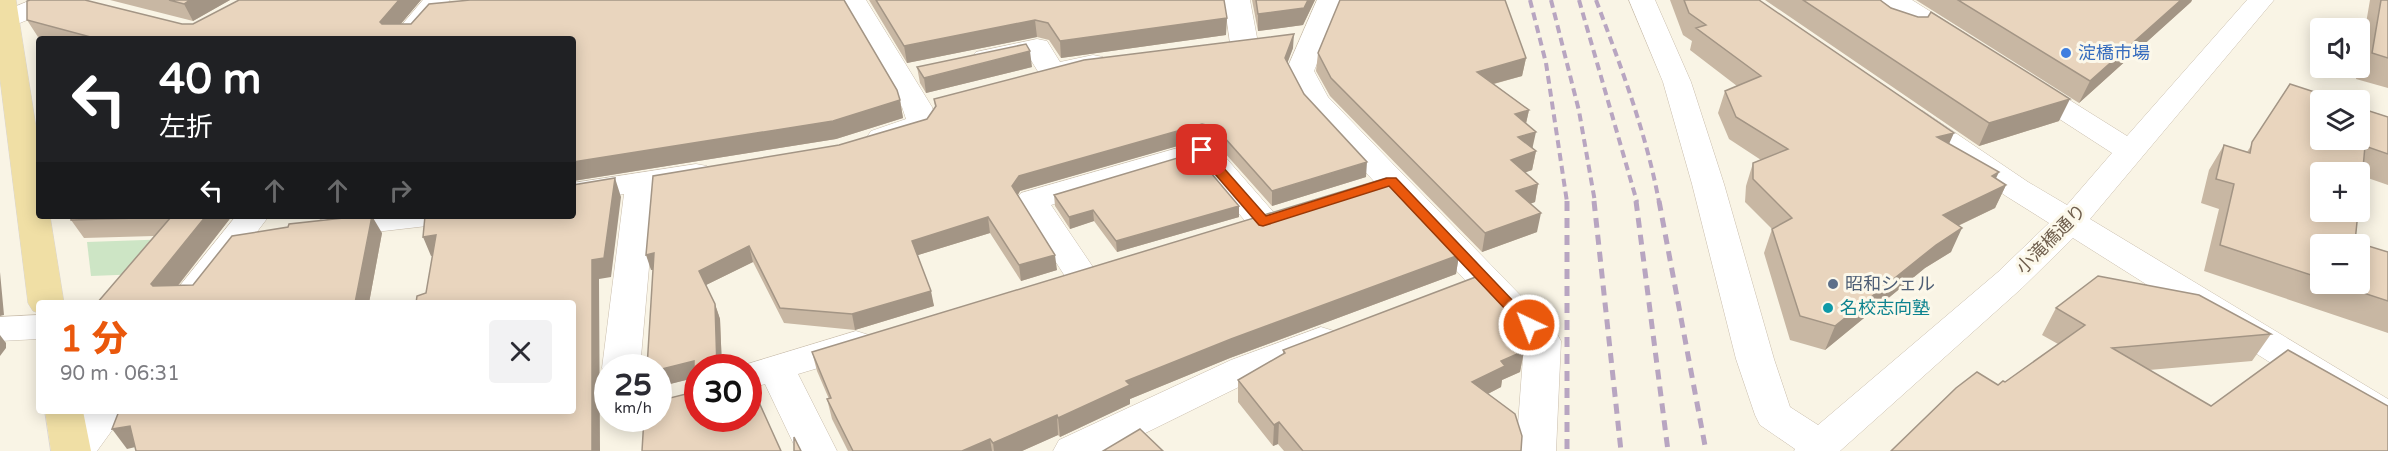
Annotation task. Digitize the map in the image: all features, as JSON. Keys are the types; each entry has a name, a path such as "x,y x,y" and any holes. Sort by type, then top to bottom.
{"main road":[{"path":"3,14 46,300"},
{"path":"65,414 72,451"}],"street":[{"path":"3,14 53,0"},
{"path":"852,146 918,125 928,104 910,74 853,0"},
{"path":"1237,0 1266,40 1300,70 1315,101 1392,181 1469,285 1544,341 1536,451"},
{"path":"1266,40 1330,0"},
{"path":"1642,0 1677,82 1708,184 1755,359 1774,415 1817,448"},
{"name":"小滝橋通り","path":"1817,448 2010,280 2070,222 2261,0"},
{"path":"1883,3 1974,58 1945,53 1912,32 1883,3"},
{"path":"407,36 441,7"},
{"path":"956,64 1037,48 1041,75 1118,60"},
{"path":"2007,72 2131,152"},
{"path":"1893,104 2017,189 2388,418"},
{"path":"1083,276 1032,200 1202,150 1263,222"},
{"path":"576,193 722,169"},
{"path":"1360,191 1392,181"},
{"path":"623,354 641,182"},
{"path":"1230,232 1296,212"},
{"path":"187,300 267,229 390,219"},
{"path":"1048,286 1116,266"},
{"path":"0,329 36,327"},
{"path":"1073,451 1244,369 1353,328"},
{"path":"817,451 762,372 889,334"},
{"path":"72,451 104,414"}],"green space":[{"path":"173,239 143,274 91,276 87,242"}],"building":[{"path":"85,0 182,24 193,24 239,0 399,0 380,22 382,24 411,24 429,4 470,0 844,0 897,90 900,100 833,121 576,162 576,36 87,36 27,20 27,1"},
{"path":"169,0 190,0 184,4"},
{"path":"876,0 1224,0 1227,18 1060,41 1048,23 1035,20 904,46"},
{"path":"1256,0 1308,0 1304,8 1258,14"},
{"path":"1340,0 1505,0 1526,58 1477,72 1529,110 1515,114 1536,132 1518,137 1536,151 1511,160 1538,184 1516,191 1541,213 1485,233 1331,78 1318,53"},
{"path":"1684,0 1759,0 1954,133 1937,137 1999,172 1992,176 2006,185 1943,215 1962,228 1936,245 1835,326 1800,316 1772,229 1792,218 1753,179 1753,163 1788,149 1736,117 1725,91 1761,76 1696,28 1706,25 1689,13"},
{"path":"1803,0 1880,0 1891,8 1918,17 1928,17 1931,12 2070,99 1989,123"},
{"name":"淀橋市場","path":"1958,0 2181,0 2090,81"},
{"path":"2381,0 2388,0 2388,58 2372,53"},
{"path":"1294,34 1285,58 1304,94 1367,162 1272,191 1215,127 1202,124 1019,176 1012,186 1055,255 1019,265 988,217 912,241 931,291 852,314 780,308 749,246 699,271 715,304 717,354 684,354 684,364 672,366 672,354 648,354 654,253 646,255 653,176 839,145 927,119 936,106 934,99 1084,60"},
{"path":"1026,44 1030,51 924,78 917,67"},
{"path":"2290,84 2310,91 2310,150 2365,150 2364,162 2310,162 2310,222 2357,222 2356,234 2310,234 2310,275 2220,245 2234,184 2216,179 2224,145 2250,153 2252,142"},
{"path":"2370,111 2388,117 2388,154 2370,148"},
{"path":"1194,153 1239,206 1116,241 1093,210 1069,217 1054,195"},
{"path":"615,178 604,258 592,260 592,451 136,451 130,426 112,429 118,414 576,414 576,300 416,300 417,296 426,293 436,235 423,237 425,219 576,219 576,184"},
{"path":"1386,178 1459,255 1231,339 1126,381 1130,385 1058,418 1057,415 993,443 990,439 962,451 853,451 827,399 831,398 812,352"},
{"path":"169,219 204,219 151,284 153,286 193,285 232,236 288,227 289,224 335,219 371,219 356,300 100,300"},
{"path":"2370,247 2388,252 2388,301 2367,294 2370,294"},
{"path":"1481,275 1526,323 1524,351 1501,361 1505,366 1472,382 1515,414 1522,436 1521,451 1303,451 1279,422 1274,425 1238,380 1285,353 1283,350"},
{"path":"2098,276 2199,295 2271,334 2112,348 2211,406 2288,350 2388,406 2388,451 1891,451 1956,388 1977,372 1998,385 2005,382 2085,325 2056,308"},
{"path":"684,394 684,432 762,432 762,409 781,451 642,451 643,432 672,432 672,398"},
{"path":"1140,429 1163,451 1103,451"},
{"path":"794,437 801,451 794,451"}],"railway":[{"path":"1530,0 1546,63 1567,202"},
{"path":"1551,0 1579,111 1595,202"},
{"path":"1579,0 1637,202"},
{"path":"1596,0 1640,125 1659,202"},
{"path":"1594,201 1621,451"},
{"path":"1636,201 1668,451"},
{"path":"1659,201 1706,451"},
{"path":"1567,202 1567,451"}],"place":[{"name":"淀橋市場","path":"2066,53"},
{"name":"昭和シェル","path":"1833,284"},
{"name":"名校志向塾","path":"1828,308"}],"route":[{"path":"1202,150 1263,222 1392,181 1529,325"}]}
